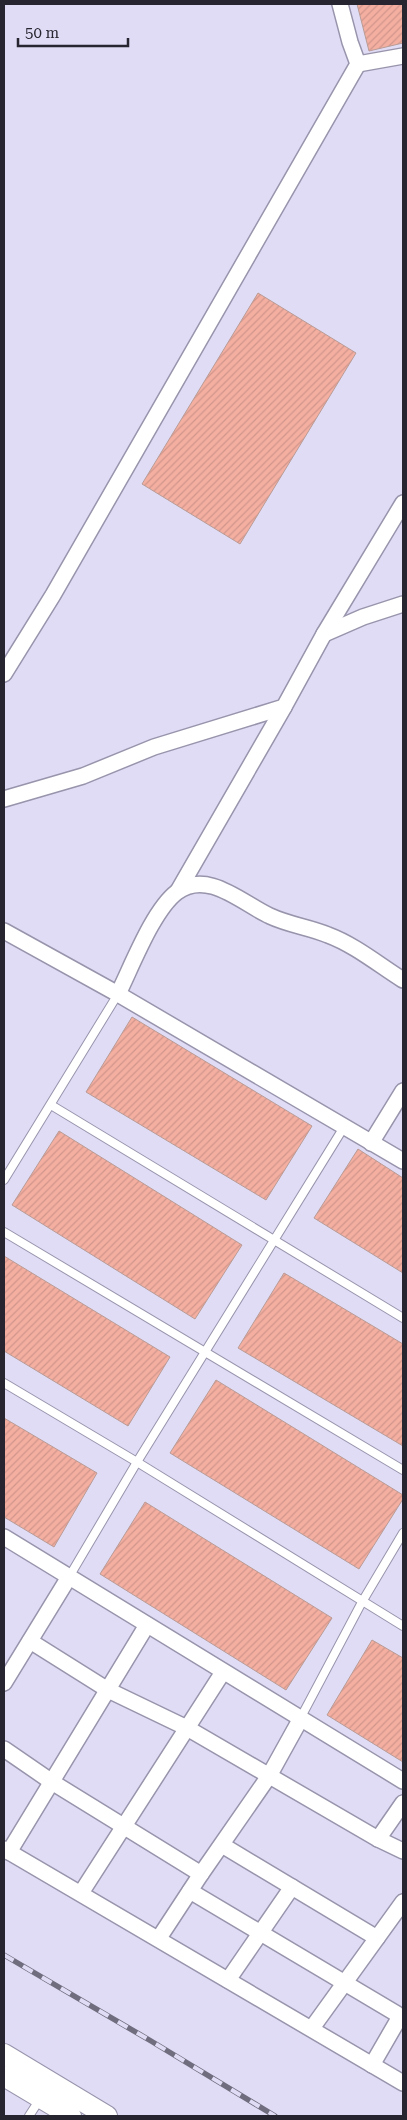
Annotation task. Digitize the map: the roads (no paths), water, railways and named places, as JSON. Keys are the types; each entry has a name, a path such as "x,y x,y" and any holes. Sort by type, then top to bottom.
{"main road":[{"path":"4,2054 107,2116"},
{"path":"4,2076 70,2116"}],"street":[{"path":"4,674 53,595 358,64 340,4"},
{"path":"358,64 403,56"},
{"path":"118,994 156,917 166,902 178,891 324,634 403,503"},
{"path":"324,634 370,614 403,604"},
{"path":"4,799 88,774 154,747 284,707"},
{"path":"178,891 192,885 207,884 220,888 270,916 330,935 403,980"},
{"path":"4,931 118,994 403,1161"},
{"path":"371,1142 403,1091"},
{"path":"4,1538 403,1782"},
{"path":"4,1683 69,1577"},
{"path":"148,1625 52,1782 6,1850 159,1938 403,2083"},
{"path":"30,1641 108,1690 187,1728 378,1839 403,1851"},
{"path":"81,1893 223,1672"},
{"path":"159,1938 200,1874 269,1776 300,1720"},
{"path":"4,1749 52,1782 200,1874"},
{"path":"378,1839 403,1803"},
{"path":"222,1845 377,1938"},
{"path":"228,1980 292,1887"},
{"path":"190,1890 396,2014 398,2020 372,2064"},
{"path":"312,2028 403,1902"}],"lane":[{"path":"4,1180 118,994"},
{"path":"51,1105 403,1318"},
{"path":"69,1577 137,1462 344,1127"},
{"path":"4,1232 403,1470"},
{"path":"4,1383 137,1462 403,1626"},
{"path":"300,1720 362,1602 403,1533"},
{"path":"29,2116 41,2099"}],"railway":[{"path":"4,1955 275,2116"}]}
